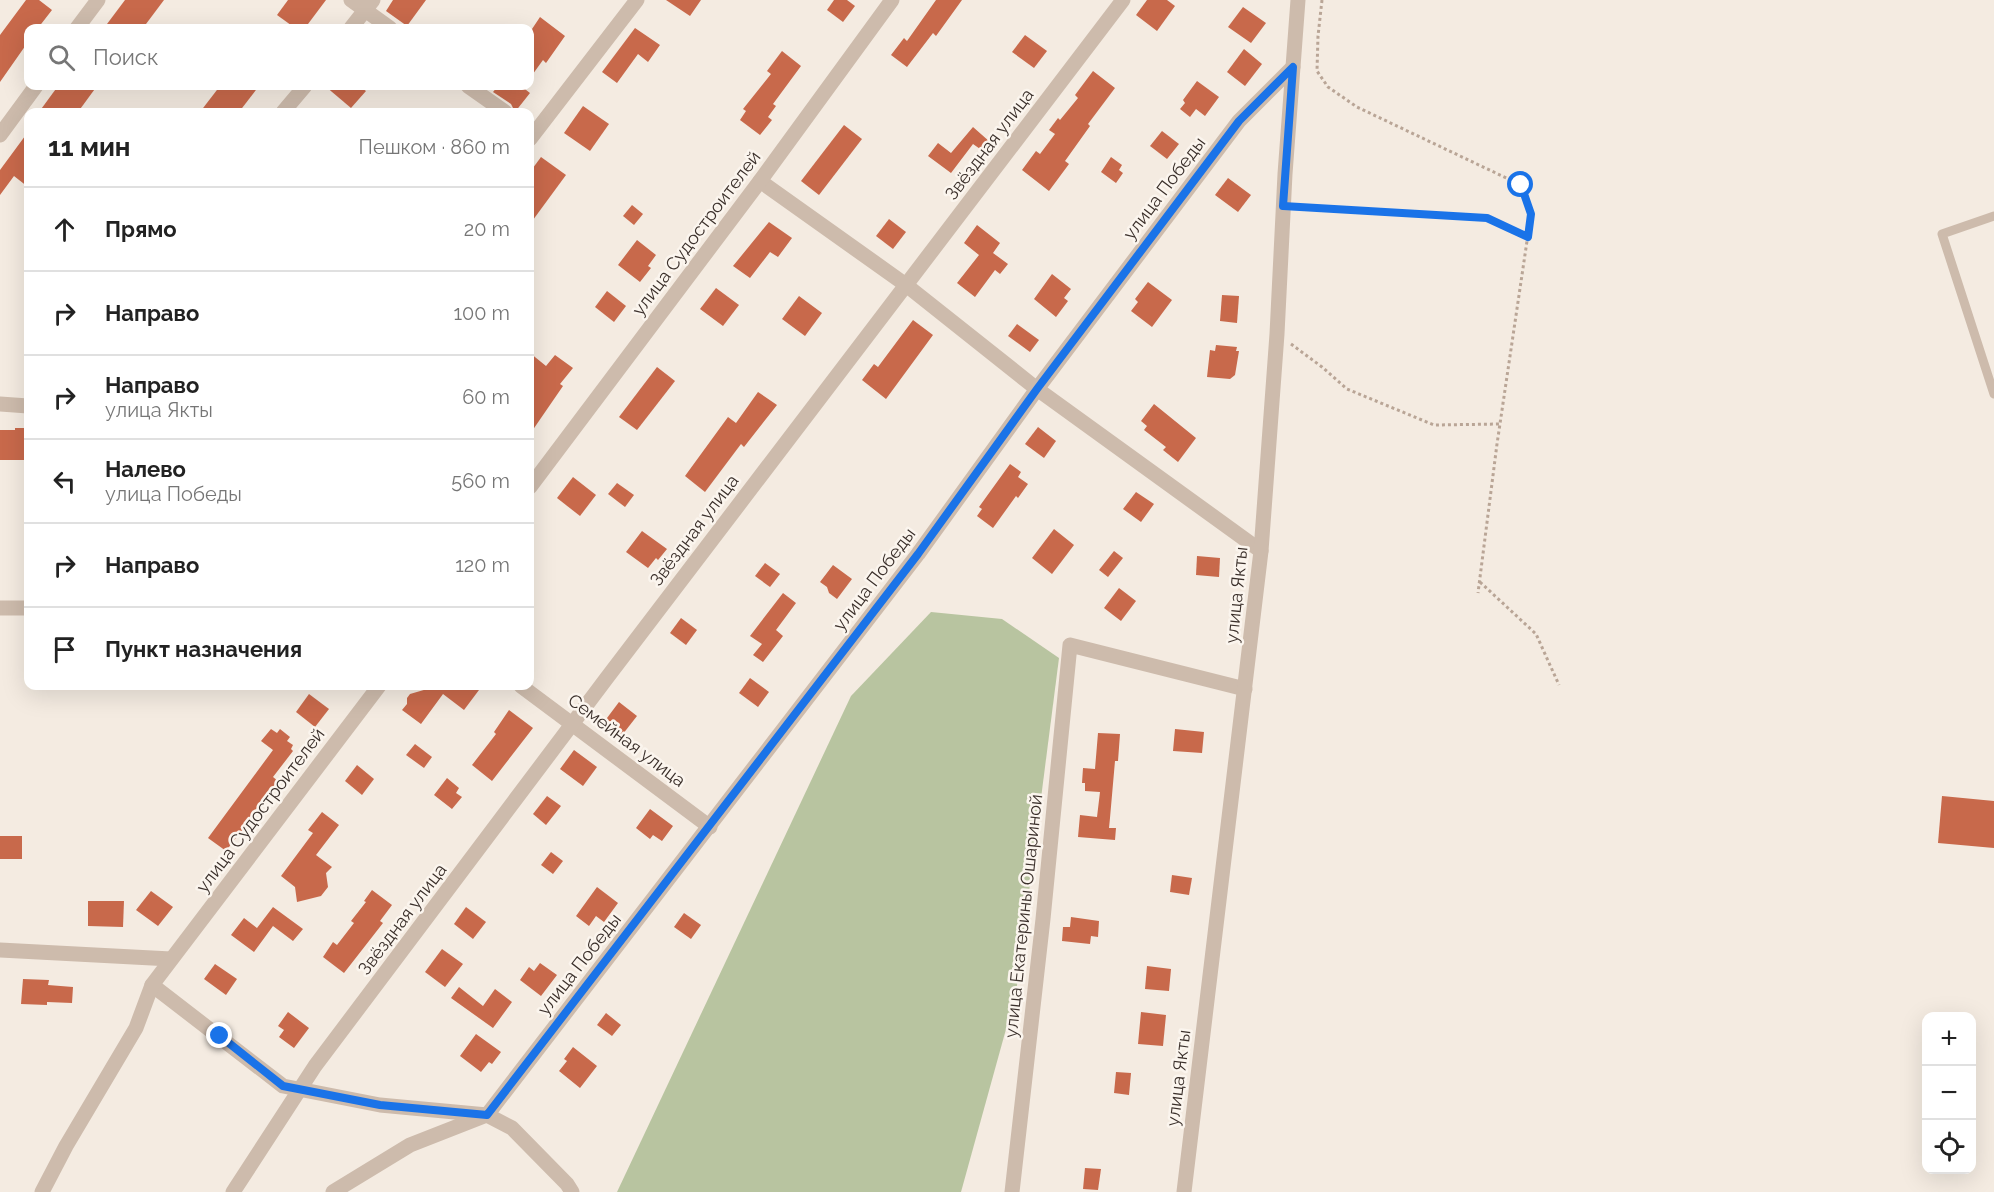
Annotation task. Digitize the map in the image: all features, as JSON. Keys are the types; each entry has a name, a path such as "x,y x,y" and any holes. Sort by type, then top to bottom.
{"street":[{"path":"80,24 98,0"},
{"path":"351,0 369,5 386,24"},
{"path":"534,130 637,0"},
{"name":"улица Судостроителей","path":"534,482 760,181 892,0"},
{"name":"Звёздная улица","path":"233,1192 322,1056 1124,0"},
{"name":"улица Якты","path":"1184,1192 1261,550 1298,0"},
{"path":"354,24 369,5"},
{"name":"улица Победы","path":"487,1115 918,554 1037,389 1239,121 1293,67"},
{"path":"0,135 33,90"},
{"path":"286,108 302,90"},
{"path":"474,90 499,108"},
{"path":"760,181 906,285 1037,389 1261,550"},
{"path":"0,404 24,406"},
{"path":"0,608 24,608"},
{"name":"улица Екатерины Ошариной","path":"1012,1192 1043,919 1070,645 1245,689"},
{"name":"улица Судостроителей","path":"42,1192 66,1146 136,1028 152,986 376,690"},
{"name":"Семейная улица","path":"527,690 710,827"},
{"path":"0,950 171,959"},
{"path":"152,986 283,1086 380,1105 487,1115 512,1128 567,1184 572,1192"},
{"path":"333,1192 410,1145 487,1115"}],"lane":[{"path":"1994,216 1942,234 1994,394"}],"path":[{"path":"1322,0 1317,71 1328,87 1357,107 1521,185 1531,214 1478,593"},
{"path":"1283,206 1487,218 1528,237"},
{"path":"1277,334 1322,367 1347,389 1434,425 1500,424"},
{"path":"1480,582 1536,634 1559,685"}],"green space":[{"path":"931,612 1002,619 1059,658 1016,993 961,1192 617,1192 851,696"}],"building":[{"path":"26,0 39,0 52,10 41,24 24,24 24,48 0,82 0,35"},
{"path":"125,0 164,0 146,24 107,24"},
{"path":"288,0 326,0 308,24 289,24 277,15"},
{"path":"393,0 426,0 408,24 404,24 386,11"},
{"path":"666,0 701,0 690,16"},
{"path":"834,0 847,0 855,6 843,22 827,10"},
{"path":"936,0 962,0 936,36 933,33 907,67 891,55 904,38 907,41"},
{"path":"1147,0 1167,0 1175,6 1157,31 1136,15"},
{"path":"1243,7 1266,23 1251,43 1228,27"},
{"path":"540,17 565,36 546,63 543,60 534,72 534,26"},
{"path":"635,28 660,45 648,62 638,54 617,83 602,72"},
{"path":"1025,35 1047,51 1034,68 1012,52"},
{"path":"1244,49 1262,64 1245,86 1227,72"},
{"path":"782,51 801,66 773,104 776,106 768,117 772,120 760,135 740,120 746,111 743,109 771,74 767,71"},
{"path":"1093,71 1115,88 1088,124 1090,126 1065,161 1069,164 1049,191 1022,170 1036,151 1040,154 1055,134 1049,130 1078,98 1075,95"},
{"path":"1197,81 1219,97 1205,116 1196,109 1190,117 1180,109 1185,103 1183,100"},
{"path":"55,90 94,90 81,108 42,108"},
{"path":"217,90 256,90 242,108 203,108"},
{"path":"330,90 366,91 351,108"},
{"path":"495,90 526,90 530,93 518,108 513,108 511,104 493,92"},
{"path":"583,106 609,124 590,151 564,133"},
{"path":"844,125 862,139 819,195 801,181"},
{"path":"973,127 990,142 983,151 973,144 951,173 928,156 938,143 951,153"},
{"path":"1162,131 1179,144 1167,159 1150,146"},
{"path":"24,137 24,184 14,176 0,195 0,170"},
{"path":"541,157 566,175 534,219 534,167"},
{"path":"1111,157 1122,165 1119,170 1123,173 1116,183 1101,172"},
{"path":"1228,178 1251,195 1238,212 1215,195"},
{"path":"632,205 643,214 634,225 623,216"},
{"path":"889,219 906,232 893,249 876,236"},
{"path":"769,222 792,238 778,257 770,252 750,278 733,266"},
{"path":"977,225 1000,243 993,253 1008,264 1000,274 995,270 975,297 957,283 979,255 964,243"},
{"path":"637,240 656,255 648,266 651,268 640,282 618,265"},
{"path":"1052,274 1071,289 1064,298 1068,301 1056,317 1034,299"},
{"path":"1148,282 1172,300 1152,327 1131,311 1138,302 1135,299"},
{"path":"716,288 739,305 723,326 700,309"},
{"path":"607,291 626,306 614,322 595,307"},
{"path":"1222,295 1239,296 1237,323 1220,321"},
{"path":"799,296 822,313 805,336 782,319"},
{"path":"913,320 933,335 886,399 862,380 874,364 878,367"},
{"path":"1017,324 1039,340 1030,352 1008,336"},
{"path":"1216,345 1237,347 1236,351 1239,351 1235,375 1230,379 1207,377 1210,350 1215,351"},
{"path":"555,355 573,368 560,384 563,386 534,428 534,356 546,366"},
{"path":"657,367 675,381 637,430 619,417"},
{"path":"758,392 777,405 744,447 741,444 705,492 685,476 728,417 736,423"},
{"path":"1154,404 1196,438 1178,462 1163,450 1166,447 1144,430 1147,426 1141,421"},
{"path":"1038,427 1056,441 1044,458 1025,444"},
{"path":"15,428 24,428 24,460 0,460 0,430 15,430"},
{"path":"1010,464 1021,472 1018,477 1028,484 1018,498 1016,496 993,528 977,516 982,509 979,507"},
{"path":"573,477 596,495 580,516 557,498"},
{"path":"617,483 634,495 625,507 608,494"},
{"path":"1136,492 1154,504 1141,522 1123,509"},
{"path":"1054,529 1074,545 1052,574 1032,558"},
{"path":"642,531 667,549 648,568 626,552"},
{"path":"1114,551 1123,558 1108,577 1099,570"},
{"path":"1197,556 1220,558 1219,577 1196,575"},
{"path":"765,563 780,574 770,587 755,576"},
{"path":"833,565 852,579 837,599 820,582"},
{"path":"1119,588 1136,601 1121,621 1104,608"},
{"path":"783,593 796,603 776,630 783,636 763,662 753,655 762,644 750,636"},
{"path":"681,618 697,630 686,645 670,633"},
{"path":"750,678 769,692 758,707 739,693"},
{"path":"424,690 479,690 464,710 443,694 421,724 402,710 410,694"},
{"path":"309,694 329,709 315,727 296,712"},
{"path":"619,702 637,716 619,739 601,726"},
{"path":"509,710 533,728 492,781 472,765 496,734 494,732"},
{"path":"271,729 277,733 280,729 290,737 287,741 293,745 291,749 293,751 273,777 278,781 243,826 244,834 238,835 226,851 208,838 273,750 261,741"},
{"path":"1175,729 1204,732 1202,753 1173,751"},
{"path":"1098,733 1120,734 1118,761 1115,761 1109,828 1116,828 1115,840 1078,837 1080,815 1097,817 1100,792 1085,791 1085,783 1082,783 1083,768 1095,769"},
{"path":"415,744 432,757 424,768 406,755"},
{"path":"574,750 597,767 583,786 560,769"},
{"path":"357,765 374,779 362,795 345,781"},
{"path":"447,778 459,788 456,793 462,797 452,809 434,795"},
{"path":"547,796 561,806 546,825 533,814"},
{"path":"1942,796 1994,801 1994,848 1938,843"},
{"path":"650,809 673,826 662,841 653,835 650,839 636,828"},
{"path":"322,812 339,825 316,855 332,867 326,873 328,887 321,896 297,902 295,887 281,876 313,833 308,830"},
{"path":"0,836 22,836 22,859 0,859"},
{"path":"551,852 563,861 553,874 541,865"},
{"path":"1172,875 1192,878 1189,895 1170,892"},
{"path":"597,887 618,903 604,922 596,916 589,926 576,916"},
{"path":"372,890 392,905 380,921 383,923 344,973 323,957 333,942 337,945 354,923 351,921"},
{"path":"151,891 173,907 158,926 136,910"},
{"path":"88,901 124,901 123,927 88,926"},
{"path":"273,907 303,929 293,941 273,926 254,952 231,935 244,918 257,928"},
{"path":"466,907 486,922 473,939 454,924"},
{"path":"684,913 701,925 691,939 674,927"},
{"path":"1071,917 1099,921 1098,937 1091,936 1090,944 1062,941 1063,927 1070,927"},
{"path":"442,949 463,964 445,987 425,972"},
{"path":"540,963 557,975 541,996 520,980 529,967 534,971"},
{"path":"215,964 237,979 226,995 204,979"},
{"path":"1147,966 1171,969 1169,991 1145,989"},
{"path":"23,979 49,980 48,985 73,987 72,1003 21,1004"},
{"path":"459,987 483,1006 495,989 512,1002 493,1028 451,998"},
{"path":"288,1012 309,1028 294,1048 279,1037 284,1030 278,1026"},
{"path":"1141,1012 1166,1015 1163,1046 1138,1044"},
{"path":"606,1013 621,1025 612,1036 597,1025"},
{"path":"476,1034 501,1052 492,1064 489,1062 481,1072 460,1056"},
{"path":"573,1047 597,1066 580,1088 559,1071 567,1061 564,1059"},
{"path":"1116,1072 1131,1073 1129,1095 1114,1093"},
{"path":"1085,1168 1101,1169 1098,1190 1083,1189"}],"route":[{"path":"220,1036 283,1086 380,1105 487,1115 918,554 1037,389 1239,121 1293,67 1283,206 1487,218 1528,237 1530,206 1521,185"}]}
